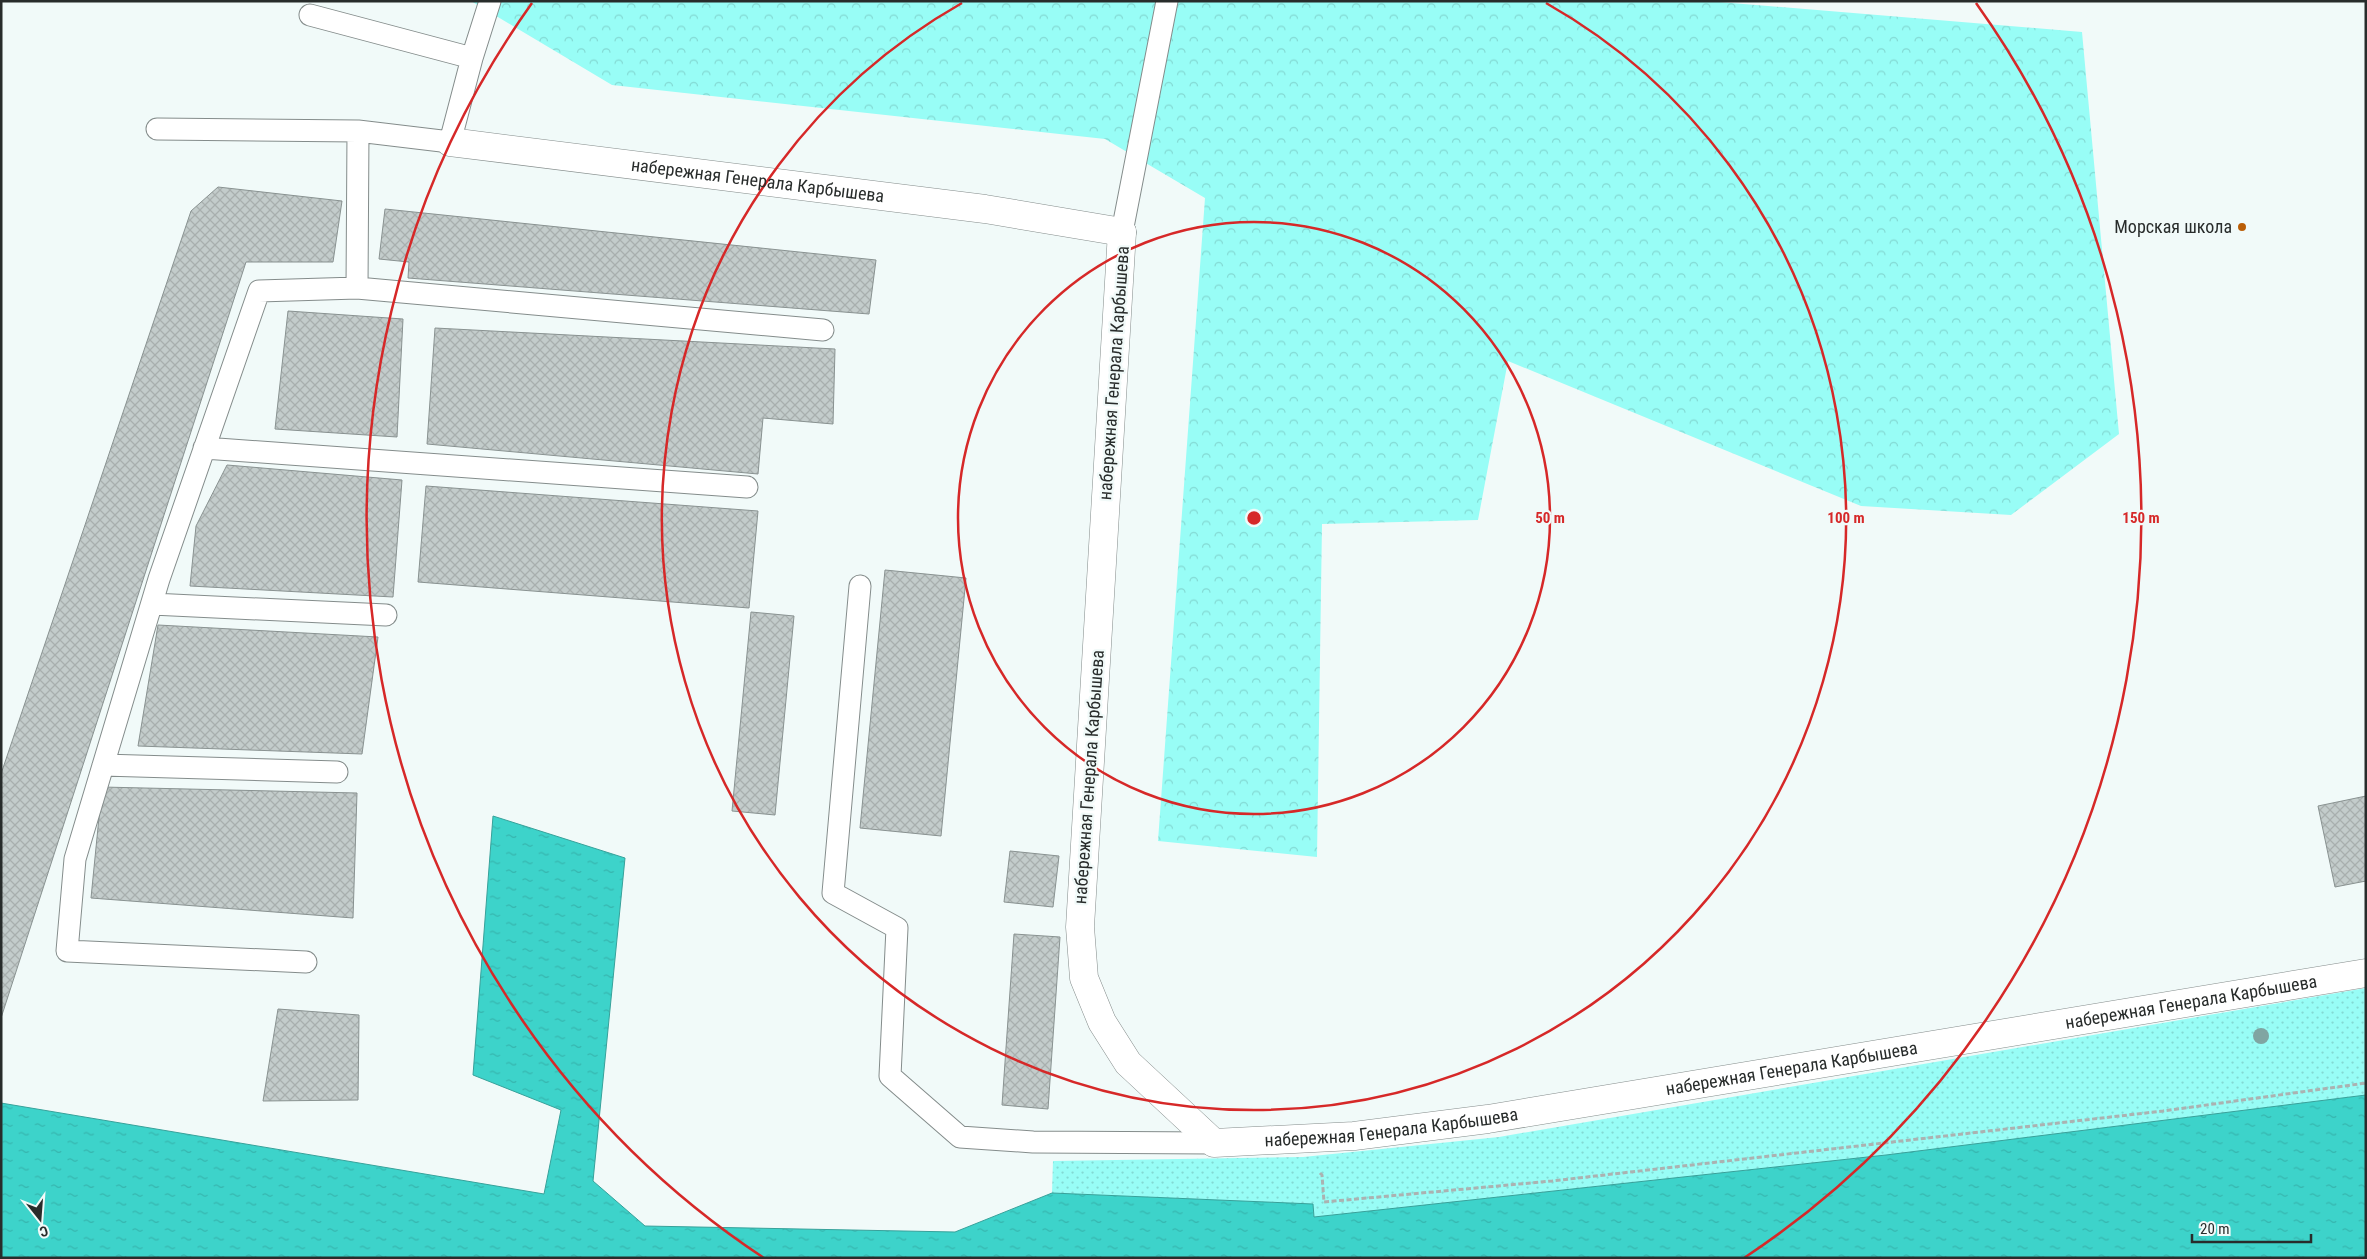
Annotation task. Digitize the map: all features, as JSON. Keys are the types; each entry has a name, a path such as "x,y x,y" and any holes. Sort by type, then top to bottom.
{"street":[{"name":"набережная Генерала Карбышева","path":"450,142 985,209 1122,232 1080,927 1084,978 1102,1022 1128,1063 1214,1143 1285,1141 1354,1136 1488,1119 2366,974"}],"lane":[{"path":"157,130 358,131 450,142 472,58 490,1"},
{"path":"1122,232 1167,1"},
{"path":"310,15 472,58"},
{"path":"357,288 358,131"},
{"path":"306,962 67,951 75,859 152,604 259,291 357,288 823,330"},
{"path":"204,448 747,487"},
{"name":"набережная Генерала Карбышева","path":"860,586 833,893 897,928 890,1076 960,1137 1033,1142 1214,1143"},
{"path":"152,604 386,615"},
{"path":"103,765 338,772"}],"path":[{"path":"1285,1141 1322,1175 1324,1202 1552,1180 2163,1111 2366,1083"}],"green space":[{"path":"471,1 1707,1 2082,32 2119,434 2011,515 1861,506 1508,361 1478,520 1322,524 1317,857 1158,841 1205,198 1105,139 612,85"},
{"path":"2366,988 2366,1095 1886,1155 1314,1217 1313,1204 1052,1193 1053,1161 1303,1157 1499,1137"}],"water":[{"path":"493,816 625,858 593,1181 645,1226 955,1232 1052,1193 1313,1204 1314,1217 1886,1155 2366,1095 2366,1258 1,1258 1,1103 544,1194 561,1110 473,1075"}],"building":[{"path":"218,187 342,201 333,262 246,262 1,1018 1,774 191,211"},
{"path":"385,209 876,260 869,314 408,278 409,262 379,259"},
{"path":"288,311 403,319 397,437 275,429"},
{"path":"435,328 835,349 833,424 763,418 758,474 427,444"},
{"path":"227,465 402,480 393,597 190,586 196,526"},
{"path":"426,486 758,511 749,608 418,582"},
{"path":"885,570 966,578 941,836 860,828"},
{"path":"751,612 794,616 775,815 732,811"},
{"path":"158,625 378,637 362,754 138,746"},
{"path":"102,787 357,793 353,918 91,898"},
{"path":"2366,796 2366,881 2335,887 2318,806"},
{"path":"1010,851 1059,856 1053,907 1004,902"},
{"path":"1014,934 1060,937 1048,1109 1002,1105"},
{"path":"278,1009 359,1015 358,1100 263,1101"}],"place":[{"name":"Морская школа","path":"2242,227"}]}
